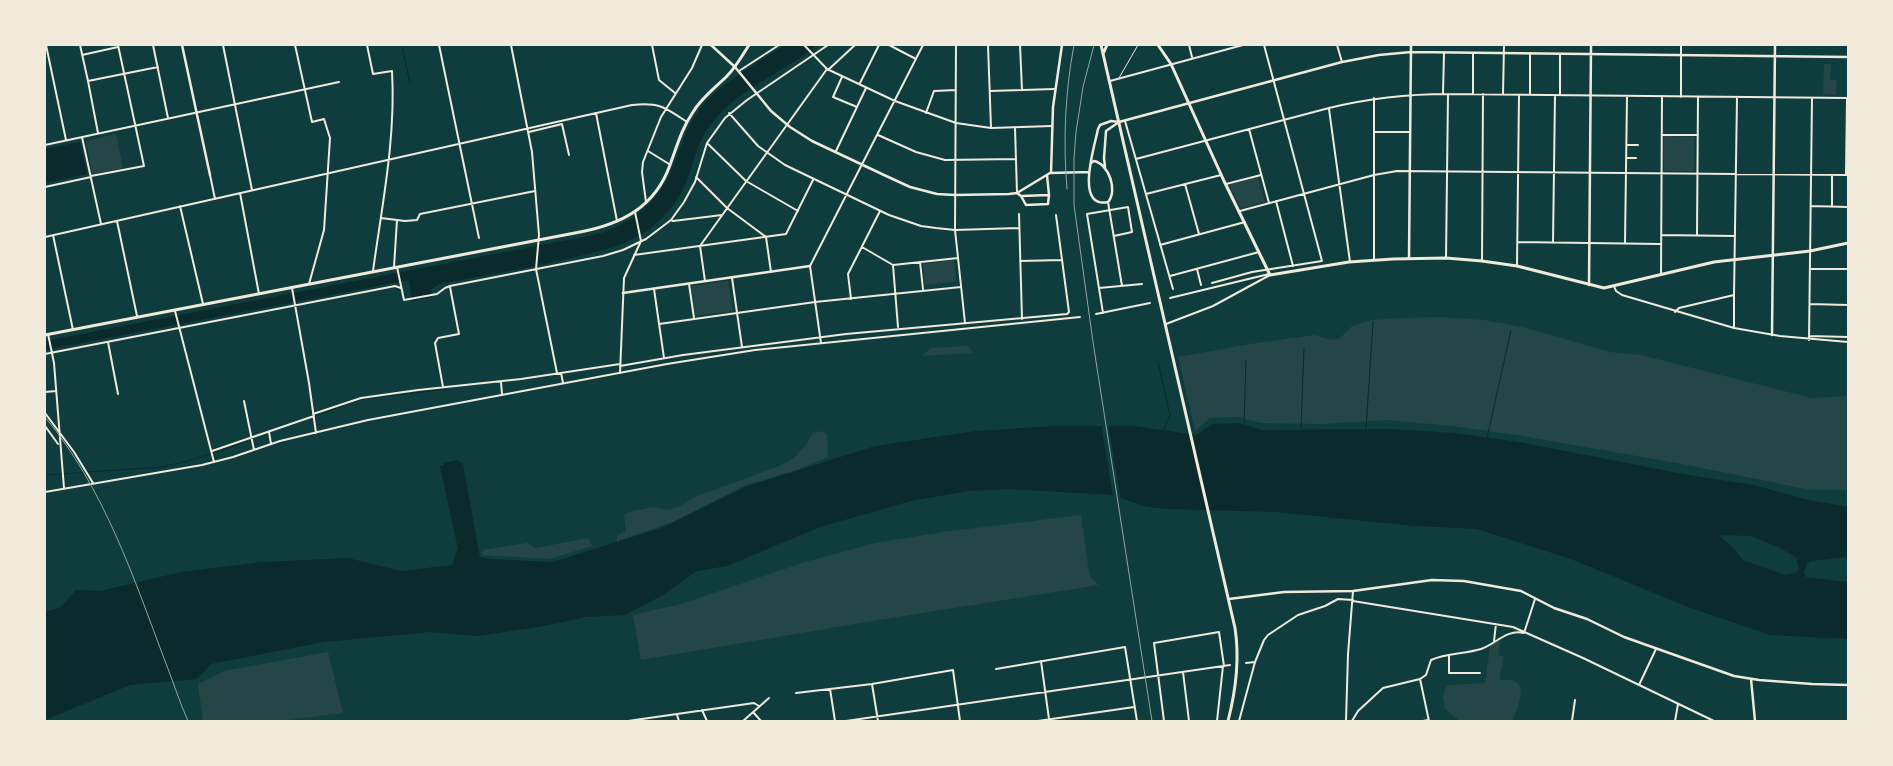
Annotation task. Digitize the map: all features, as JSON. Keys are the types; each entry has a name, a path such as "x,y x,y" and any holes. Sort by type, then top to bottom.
{"main road":[{"path":"47,335 175,312 373,271 539,242 617,222 635,214 659,188 687,122 701,100 736,66 748,45"},
{"path":"1101,45 1237,638 1238,668 1236,688 1228,721"},
{"path":"1103,55 1107,45"},
{"path":"1158,45 1171,64 1221,175 1269,273 1350,262 1409,258 1446,258 1517,266 1602,288 1735,259 1810,251 1848,243"}],"street":[{"path":"46,45 66,140"},
{"path":"80,45 99,133"},
{"path":"153,45 168,118"},
{"path":"182,45 215,198"},
{"path":"223,45 252,191"},
{"path":"295,45 312,122 324,120 330,142 324,230 309,284"},
{"path":"367,45 373,74 392,71 393,115 373,271"},
{"path":"439,45 479,238"},
{"path":"511,45 532,152 539,242 536,268 557,373"},
{"path":"652,45 659,80 675,93"},
{"path":"646,203 642,166 666,108 692,68 702,45"},
{"path":"711,45 736,66 772,111 787,125 812,141 910,187 937,194 956,196 1017,193 1051,173 1089,172"},
{"path":"740,72 779,45"},
{"path":"804,45 828,70 895,102 956,123 991,128 1052,126"},
{"path":"397,220 396,268 404,300 437,294 450,286 603,256 623,250 641,242 671,220 684,202 696,178 708,143 716,129 729,114 756,92 828,45"},
{"path":"705,281 700,246 828,70 855,45"},
{"path":"859,84 875,48 879,45"},
{"path":"889,45 917,59"},
{"path":"821,343 810,266 924,45"},
{"path":"956,45 955,230 965,323"},
{"path":"988,45 991,128"},
{"path":"1020,45 1022,90"},
{"path":"1051,173 1055,88 1062,45"},
{"path":"1118,78 1138,45"},
{"path":"1189,45 1193,58"},
{"path":"1227,45 1228,49"},
{"path":"1110,81 1243,45"},
{"path":"1170,298 1293,266 1322,262 1264,45"},
{"path":"1337,45 1342,62"},
{"path":"1409,258 1411,45"},
{"path":"1503,94 1504,45"},
{"path":"1589,285 1591,45"},
{"path":"1681,97 1682,45"},
{"path":"1772,335 1775,45"},
{"path":"45,186 144,166 118,46 82,55"},
{"path":"1105,167 1106,131 1119,122 1342,62 1379,55 1411,52 1444,52 1848,57"},
{"path":"1443,94 1444,52"},
{"path":"1473,94 1474,53"},
{"path":"1530,53 1530,95"},
{"path":"1560,54 1560,95"},
{"path":"88,81 158,67"},
{"path":"843,77 833,97 857,108"},
{"path":"45,145 339,82"},
{"path":"836,152 866,88"},
{"path":"990,91 1055,88"},
{"path":"926,113 934,91 956,90"},
{"path":"1136,159 1328,108 1374,98 1411,94 1848,98 1847,175 1410,171 1374,175 1240,211"},
{"path":"1446,258 1448,94"},
{"path":"1482,261 1483,94"},
{"path":"1517,266 1519,95"},
{"path":"1553,243 1555,95"},
{"path":"1625,243 1627,96"},
{"path":"1661,275 1662,96"},
{"path":"1697,235 1698,97"},
{"path":"1734,328 1737,97"},
{"path":"1374,98 1374,260"},
{"path":"1809,340 1812,98"},
{"path":"528,132 596,113 642,104 659,105 687,122"},
{"path":"1328,108 1350,262"},
{"path":"596,113 617,222"},
{"path":"729,114 742,130 766,153 814,180 880,211 921,226 955,230 1019,228"},
{"path":"1125,120 1174,289"},
{"path":"1108,202 1100,203 1094,200 1091,193 1090,163 1100,125 1111,121 1119,122"},
{"path":"45,237 528,128 562,124 569,155"},
{"path":"1015,127 1017,193"},
{"path":"1249,129 1269,203"},
{"path":"1374,132 1410,132"},
{"path":"878,134 932,158 955,161 1016,158"},
{"path":"1662,135 1698,135"},
{"path":"82,137 101,224"},
{"path":"708,143 746,181 798,211"},
{"path":"1626,145 1638,145"},
{"path":"648,151 670,164"},
{"path":"1626,158 1636,158"},
{"path":"1090,163 1100,162 1109,173 1112,194 1108,202 1122,286"},
{"path":"1226,184 1261,174"},
{"path":"1017,193 1026,205 1045,205 1049,203 1047,175"},
{"path":"1146,194 1221,175"},
{"path":"1832,175 1832,207"},
{"path":"696,178 727,208 766,237 771,272"},
{"path":"634,255 786,234 814,180"},
{"path":"1185,184 1198,234"},
{"path":"380,218 417,220 420,214 535,191"},
{"path":"240,193 259,295"},
{"path":"1021,196 1049,195"},
{"path":"1276,201 1293,266"},
{"path":"180,206 204,305"},
{"path":"1811,206 1848,207"},
{"path":"1103,313 1087,214 1128,207 1132,232 1114,236"},
{"path":"851,299 848,274 880,211"},
{"path":"620,373 624,278 641,242 635,214"},
{"path":"1019,214 1022,319"},
{"path":"671,220 722,215"},
{"path":"211,451 361,398 443,387 500,382 742,346 899,328 1067,314 1069,312 1056,215"},
{"path":"117,221 137,318"},
{"path":"1160,245 1245,222"},
{"path":"53,235 73,330"},
{"path":"1661,235 1735,236"},
{"path":"1518,242 1661,244"},
{"path":"862,247 893,265 958,258"},
{"path":"1170,276 1259,252"},
{"path":"1020,261 1062,260"},
{"path":"920,262 923,290"},
{"path":"893,265 899,328"},
{"path":"623,293 810,266"},
{"path":"1197,269 1201,285"},
{"path":"1810,269 1848,269"},
{"path":"1166,326 1213,306 1269,273"},
{"path":"1212,283 1269,273"},
{"path":"732,278 742,346"},
{"path":"689,284 694,320"},
{"path":"1098,288 1142,284"},
{"path":"45,354 52,351 108,342 395,286 401,288"},
{"path":"443,387 435,343 438,338 459,334 450,286"},
{"path":"1614,286 1616,291 1622,295 1734,328 1809,340 1848,342"},
{"path":"659,324 815,302 961,287"},
{"path":"292,289 316,433"},
{"path":"654,289 664,358"},
{"path":"1675,312 1679,308 1734,295"},
{"path":"1096,314 1150,302"},
{"path":"1810,304 1848,305"},
{"path":"175,312 214,462"},
{"path":"45,492 214,462 271,444 368,420 502,394 731,354 1080,317"},
{"path":"47,335 52,351 64,489"},
{"path":"1809,336 1848,337"},
{"path":"108,342 118,394"},
{"path":"561,372 563,383"},
{"path":"500,382 502,394"},
{"path":"45,392 56,391"},
{"path":"244,401 254,450"},
{"path":"45,414 94,484"},
{"path":"45,426 59,445"},
{"path":"269,432 271,444"},
{"path":"1229,597 1284,592 1354,590 1414,581 1449,580 1521,591 1554,608 1587,619 1615,633 1734,676 1751,680 1848,685"},
{"path":"1346,721 1348,654 1354,590"},
{"path":"1524,633 1536,598"},
{"path":"1239,721 1255,662 1268,635 1298,615 1318,609 1338,599 1513,627 1584,658 1714,721"},
{"path":"1494,642 1496,624"},
{"path":"1164,721 1154,643 1219,632 1223,666 1217,721"},
{"path":"1352,721 1362,706 1382,688 1420,679 1426,675 1431,660 1482,649 1506,634 1524,633"},
{"path":"996,668 1124,647 1137,721"},
{"path":"1639,685 1656,649"},
{"path":"1449,656 1449,673 1480,672"},
{"path":"1041,661 1050,720"},
{"path":"1246,663 1255,662"},
{"path":"846,721 1230,665"},
{"path":"796,693 872,684 953,670 960,721"},
{"path":"1183,672 1189,721"},
{"path":"1420,679 1429,720 1423,721"},
{"path":"1751,680 1755,721"},
{"path":"872,684 878,721"},
{"path":"830,689 835,721"},
{"path":"743,721 769,698"},
{"path":"1572,721 1575,700"},
{"path":"628,721 754,702 759,706"},
{"path":"1675,721 1678,704"},
{"path":"1038,721 1135,707"},
{"path":"702,710 707,721"},
{"path":"754,712 761,721"},
{"path":"677,715 679,721"},
{"path":"655,717 656,721"}],"shaded area":[{"path":"785,45 817,45 747,91 722,112 706,131 681,193 674,204 651,228 631,240 599,251 550,263 439,284 431,290 433,297 412,301 409,280 45,350 45,341 598,234 610,230 642,211 658,193 671,171 691,124 708,99 739,74"},
{"path":"1824,64 1831,64 1830,80 1837,80 1836,95 1823,94"},
{"path":"116,134 123,168 92,173 86,141"},
{"path":"1664,136 1694,137 1694,171 1664,171"},
{"path":"80,142 87,174 45,183 45,149"},
{"path":"1258,177 1265,202 1240,207 1229,185"},
{"path":"954,260 956,282 925,285 923,264"},
{"path":"728,281 733,311 695,316 691,286"},
{"path":"1441,317 1484,320 1523,327 1610,352 1641,355 1812,398 1848,396 1848,490 1811,490 1682,464 1517,435 1387,420 1323,424 1261,423 1239,417 1210,418 1195,431 1178,357 1315,335 1330,340 1340,338 1352,326 1373,320"},
{"path":"968,346 973,353 921,356 931,348"},
{"path":"1238,423 1262,430 1389,429 1453,433 1519,442 1683,474 1754,485 1804,499 1848,507 1848,557 1811,561 1807,564 1804,572 1806,577 1848,582 1848,639 1770,635 1688,607 1571,559 1477,529 1415,526 1276,512 1169,509 1147,507 1111,495 1010,489 968,491 911,501 820,527 727,566 697,571 663,595 625,615 586,617 539,627 477,636 430,632 324,642 211,664 197,679 130,685 45,720 45,612 61,607 76,590 100,591 181,572 263,562 348,558 401,571 452,565 458,549 440,466 444,465 444,463 457,460 463,464 480,557 553,562 664,527 745,487 875,446 976,431 1053,426 1134,426 1196,435 1213,424","holes":["1719,535 1751,536 1796,557 1799,569 1795,573 1785,575 1743,560"]},
{"path":"820,431 827,434 828,457 797,470 746,485 670,523 617,541 617,536 626,531 624,515 653,507 667,510 678,507 698,496 779,466 793,459 813,433"},
{"path":"1081,515 1089,572 1092,579 1099,585 641,660 633,615 681,604 805,562 875,543 943,532"},
{"path":"588,538 592,546 549,559 482,555 483,550 527,543 536,548"},
{"path":"1500,640 1498,655 1504,657 1499,679 1517,682 1521,692 1512,721 1460,721 1445,709 1443,696 1446,687 1450,685 1485,683 1490,646"},
{"path":"328,652 343,713 281,721 203,721 198,684 224,671"}],"pier":[{"path":"1101,423 1108,423 1121,501 1113,498"}],"waterway":[{"path":"402,45 410,84"},
{"path":"1366,429 1373,322"},
{"path":"1487,438 1511,330"},
{"path":"1301,428 1304,349"},
{"path":"1244,425 1246,360"},
{"path":"1158,362 1170,415 1163,431"},
{"path":"315,416 361,399 448,389"},
{"path":"45,475 161,467 188,461 248,441"}],"railway":[{"path":"1067,189 1066,117 1074,45"},
{"path":"1094,45 1083,87 1076,132 1074,205 1093,342 1152,721"},
{"path":"45,417 66,444 84,473 115,534 129,565 188,721"}]}
